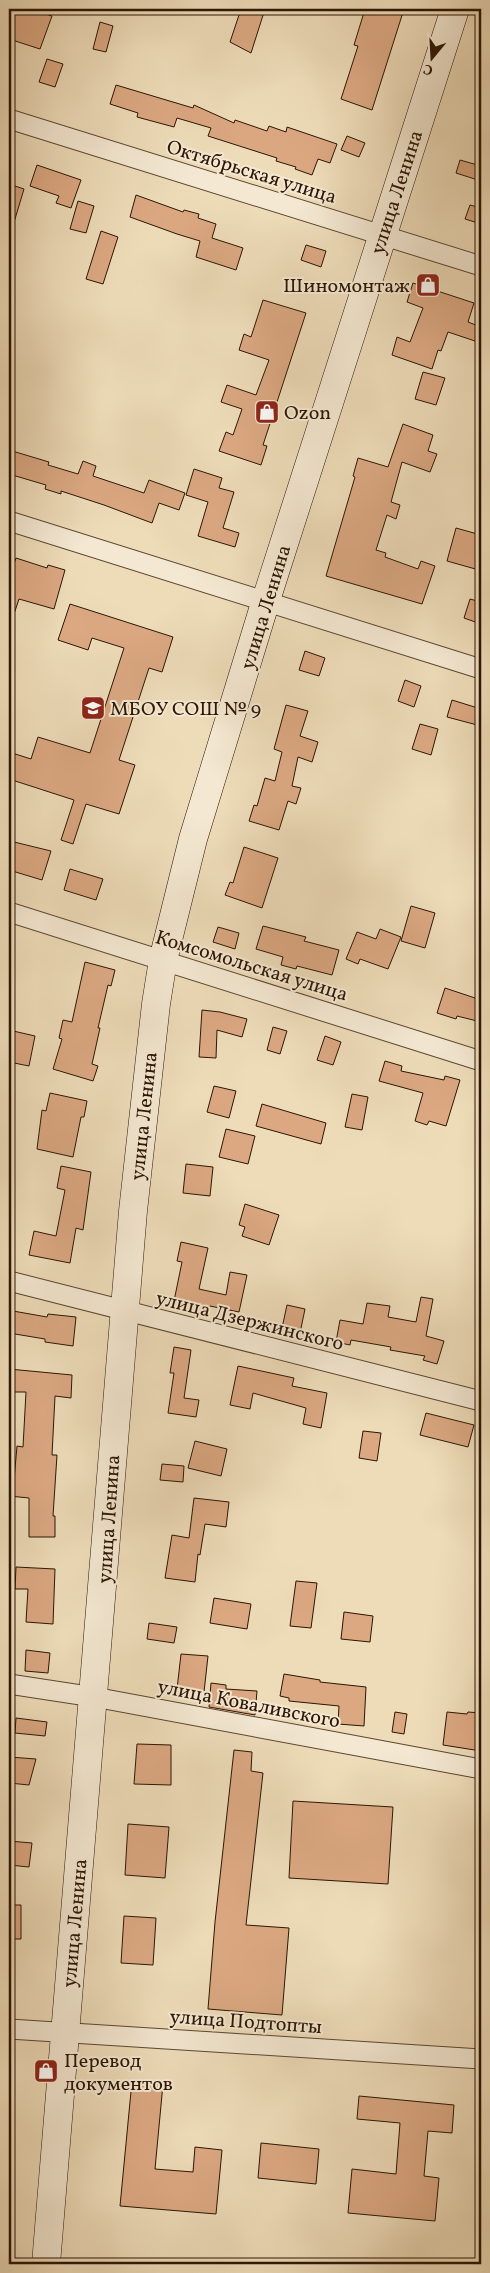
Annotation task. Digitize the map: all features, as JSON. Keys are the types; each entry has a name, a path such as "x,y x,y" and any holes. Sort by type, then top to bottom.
{"street":[{"name":"улица Ленина","path":"46,2264 94,1697 124,1311 143,1114 163,960 193,840 266,600 454,9"},
{"name":"Октябрьская улица","path":"9,119 481,266"},
{"path":"9,521 266,600 481,669"},
{"name":"Комсомольская улица","path":"9,912 481,1060"},
{"name":"улица Дзержинского","path":"9,1281 481,1401"},
{"name":"улица Коваливского","path":"9,1684 94,1697 481,1769"},
{"name":"улица Подтопты","path":"9,2028 481,2059"}],"building":[{"path":"12,9 29,9 52,16 40,49 9,39 9,18"},
{"path":"241,9 265,9 251,53 230,42"},
{"path":"365,9 404,9 372,110 341,99 358,46 354,45"},
{"path":"100,22 113,26 106,52 93,49"},
{"path":"47,59 63,64 55,87 39,82"},
{"path":"116,85 193,108 194,105 234,123 235,120 267,131 269,126 286,132 287,127 337,144 330,163 318,159 312,175 295,169 296,167 276,161 277,158 208,136 211,128 177,118 174,127 137,117 138,113 110,104"},
{"path":"347,136 365,143 359,157 341,150"},
{"path":"460,160 481,166 481,181 456,173"},
{"path":"37,165 81,180 71,208 56,203 59,196 30,186"},
{"path":"9,184 24,189 12,229 9,228"},
{"path":"136,195 183,212 184,210 199,214 198,218 216,224 212,238 243,248 236,270 196,257 200,241 130,217"},
{"path":"78,201 94,206 86,233 70,229"},
{"path":"470,205 481,208 481,224 465,219"},
{"path":"101,231 118,237 103,284 86,279"},
{"path":"306,245 326,251 321,267 301,260"},
{"path":"413,283 474,303 468,322 481,327 478,342 448,332 441,351 438,350 432,369 392,355 397,337 410,342 423,308 407,302"},
{"path":"263,300 306,313 263,445 267,446 261,465 219,451 226,432 233,435 242,409 221,402 227,385 256,395 269,360 239,350 244,334 251,337"},
{"path":"423,372 445,378 436,405 415,399"},
{"path":"403,424 433,435 428,451 437,454 430,472 402,462 391,502 400,505 396,519 387,515 376,550 386,553 385,557 418,569 421,561 435,566 422,604 326,576 355,477 353,476 358,458 388,467"},
{"path":"9,450 49,462 48,465 78,474 83,461 96,466 93,476 144,493 149,480 185,493 179,510 159,503 152,523 61,491 61,494 45,489 46,485 9,474"},
{"path":"194,469 222,478 219,488 234,492 223,528 239,533 235,547 198,536 208,502 186,495"},
{"path":"456,528 481,535 479,570 447,561"},
{"path":"16,558 47,568 48,565 65,570 54,609 19,599 11,623 9,623 9,578"},
{"path":"470,599 481,602 481,624 464,618"},
{"path":"70,604 173,637 162,672 149,668 119,760 135,765 119,814 86,804 73,844 61,840 74,800 9,779 9,752 31,759 38,737 90,753 124,648 92,638 88,650 58,640"},
{"path":"305,651 325,658 319,676 299,670"},
{"path":"405,680 421,686 414,707 398,701"},
{"path":"452,700 481,709 481,726 447,717"},
{"path":"286,705 308,711 300,736 318,742 312,762 298,757 292,786 301,788 296,804 288,801 279,830 249,821 254,805 257,806 265,778 275,781 282,752 274,749"},
{"path":"420,724 438,729 431,755 412,749"},
{"path":"14,842 51,851 42,880 9,870"},
{"path":"244,847 278,858 262,908 225,895 230,882 233,883"},
{"path":"70,869 103,879 96,900 64,890"},
{"path":"411,906 435,913 425,948 401,941"},
{"path":"263,926 306,937 304,941 339,950 332,975 297,966 296,969 281,965 283,957 256,949"},
{"path":"218,927 239,933 235,949 213,942"},
{"path":"380,929 401,937 388,969 360,959 358,964 346,959 357,932 376,939"},
{"path":"85,962 115,970 111,986 108,985 98,1028 100,1028 92,1064 98,1066 93,1081 53,1069 62,1039 59,1038 63,1020 72,1022"},
{"path":"445,988 481,1000 481,1022 457,1016 456,1019 437,1013"},
{"path":"202,1010 220,1012 247,1019 242,1037 217,1030 216,1058 199,1057"},
{"path":"273,1027 287,1031 280,1054 267,1050"},
{"path":"9,1030 35,1036 29,1066 9,1062"},
{"path":"325,1036 341,1042 333,1065 317,1060"},
{"path":"385,1061 402,1066 401,1071 444,1080 445,1076 460,1080 446,1126 429,1121 427,1125 415,1121 423,1093 379,1081"},
{"path":"214,1086 236,1091 229,1118 207,1112"},
{"path":"50,1093 87,1101 84,1117 81,1117 73,1157 37,1149 42,1110 46,1111"},
{"path":"352,1094 368,1097 362,1130 345,1127"},
{"path":"262,1104 326,1123 321,1144 256,1126"},
{"path":"226,1129 255,1136 248,1164 219,1157"},
{"path":"186,1164 213,1167 210,1196 183,1193"},
{"path":"61,1166 91,1172 83,1230 76,1228 70,1263 29,1255 34,1231 56,1236 65,1190 57,1188"},
{"path":"245,1204 279,1215 269,1245 242,1236 245,1227 239,1225"},
{"path":"181,1242 208,1248 199,1289 226,1295 230,1272 247,1275 239,1312 210,1306 209,1309 174,1301 182,1262 177,1261"},
{"path":"421,1297 433,1299 426,1336 444,1341 437,1364 423,1360 425,1356 390,1350 391,1347 351,1340 350,1345 336,1342 340,1320 363,1324 367,1303 390,1306 388,1317 416,1322"},
{"path":"287,1305 305,1309 300,1333 282,1328"},
{"path":"13,1311 47,1317 48,1314 76,1317 73,1346 45,1342 45,1339 9,1333"},
{"path":"174,1347 191,1350 184,1398 199,1400 196,1417 168,1413 174,1373 170,1373"},
{"path":"238,1366 294,1378 292,1386 327,1393 321,1428 303,1424 306,1408 253,1393 250,1409 230,1405"},
{"path":"9,1369 72,1375 71,1398 55,1396 52,1455 57,1455 53,1516 55,1516 55,1537 29,1537 29,1498 9,1496 9,1480 14,1480 17,1446 23,1447 26,1392 9,1392"},
{"path":"426,1413 474,1425 468,1447 420,1435"},
{"path":"363,1431 381,1433 377,1461 359,1458"},
{"path":"195,1441 227,1449 221,1476 188,1468"},
{"path":"162,1464 184,1466 183,1482 160,1480"},
{"path":"194,1498 229,1502 226,1527 205,1524 200,1555 198,1554 195,1582 165,1578 172,1535 189,1538"},
{"path":"16,1567 55,1569 53,1624 26,1622 28,1589 15,1589"},
{"path":"296,1581 317,1583 311,1628 290,1626"},
{"path":"214,1598 251,1604 247,1629 210,1623"},
{"path":"344,1612 373,1616 370,1642 341,1639"},
{"path":"149,1623 177,1627 174,1643 147,1639"},
{"path":"26,1650 50,1653 48,1673 25,1671"},
{"path":"181,1654 208,1656 204,1692 177,1689"},
{"path":"284,1674 320,1680 320,1682 366,1687 364,1726 338,1724 339,1706 289,1701 289,1698 280,1696"},
{"path":"211,1683 226,1685 226,1689 257,1691 255,1715 209,1707"},
{"path":"395,1712 407,1714 404,1734 392,1732"},
{"path":"447,1712 481,1713 481,1751 443,1745"},
{"path":"16,1718 47,1722 45,1736 15,1733"},
{"path":"137,1744 171,1745 171,1785 134,1784"},
{"path":"234,1750 252,1752 251,1771 263,1773 246,1925 289,1928 282,2015 208,2009 215,1922"},
{"path":"9,1757 36,1759 29,1785 9,1783"},
{"path":"293,1801 393,1807 388,1884 289,1878"},
{"path":"128,1824 169,1827 165,1878 125,1875"},
{"path":"9,1841 32,1843 29,1867 9,1865"},
{"path":"9,1905 21,1905 21,1939 9,1939"},
{"path":"124,1916 156,1918 153,1965 121,1963"},
{"path":"132,2081 163,2084 155,2169 193,2172 195,2147 222,2150 216,2214 120,2206"},
{"path":"359,2096 454,2105 452,2133 428,2131 424,2176 439,2178 435,2221 348,2213 352,2169 396,2174 400,2123 357,2119"},
{"path":"261,2143 319,2149 316,2184 258,2178"}],"place":[{"name":"Шиномонтаж","path":"428,285"},
{"name":"Ozon","path":"267,412"},
{"name":"МБОУ СОШ № 9","path":"93,708"},
{"name":"Перевод документов","path":"46,2071"}]}
